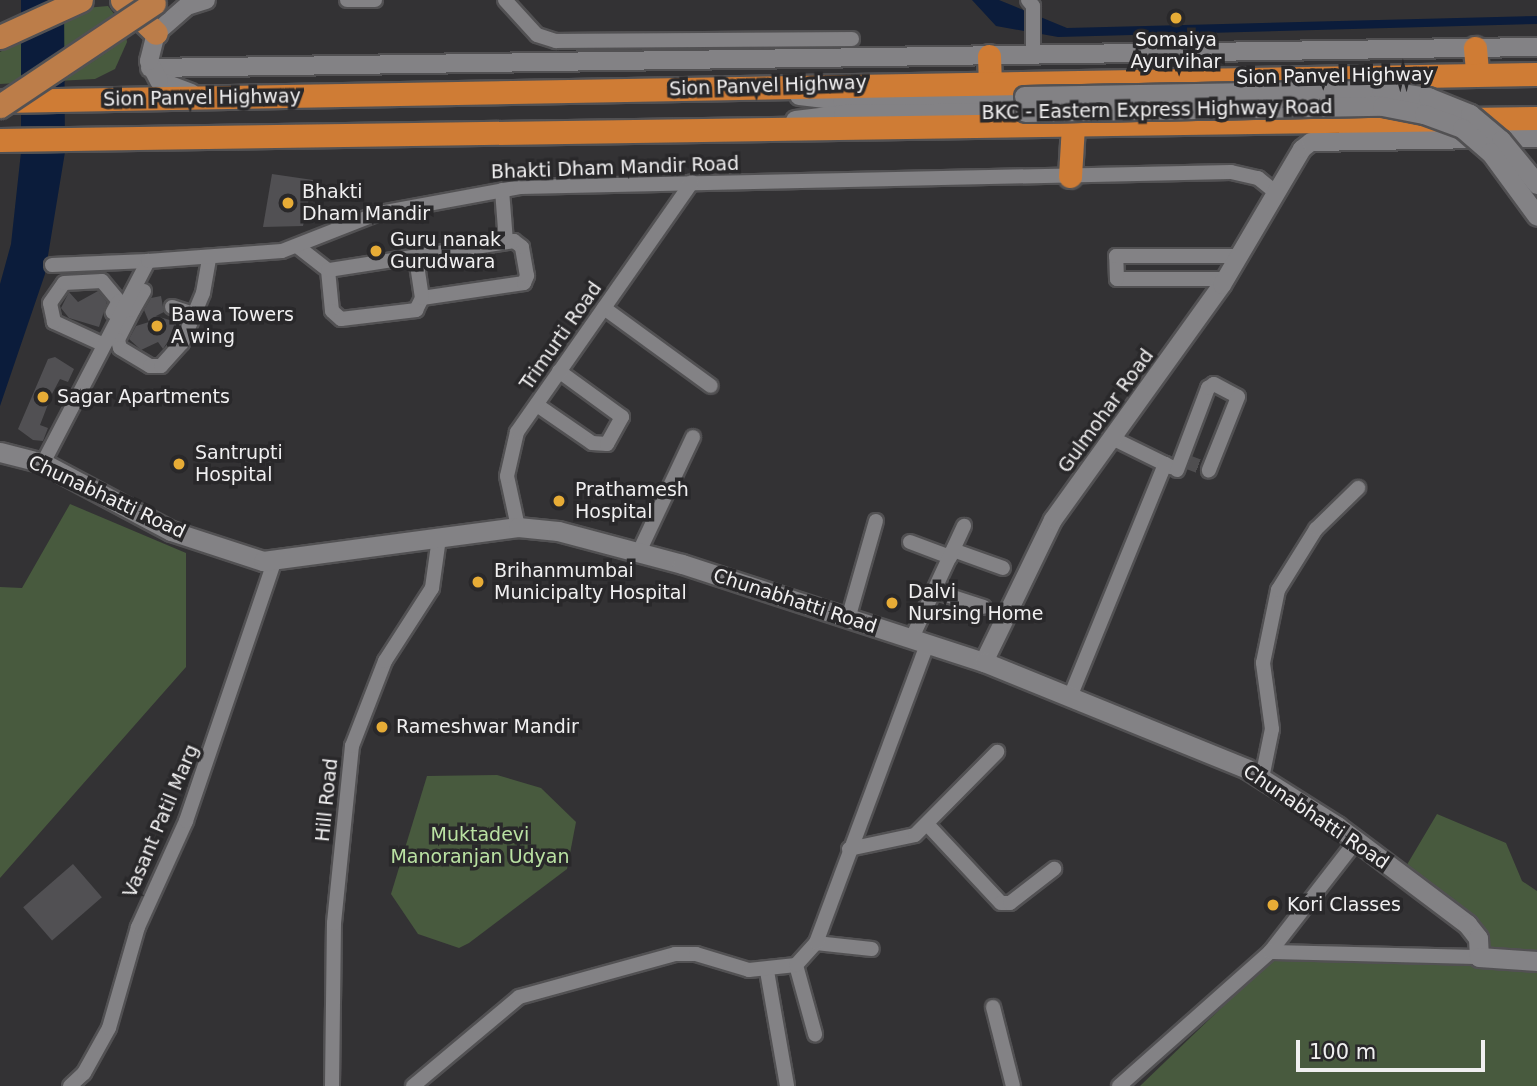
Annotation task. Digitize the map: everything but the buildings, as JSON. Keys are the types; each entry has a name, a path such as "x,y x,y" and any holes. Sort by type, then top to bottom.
{"highway":[{"path":"1475,48 1477,73"},
{"path":"989,56 990,81"},
{"name":"Sion Panvel Highway","path":"0,101 732,89 990,81 1537,74"},
{"name":"Sion Panvel Highway","path":"0,140 1537,118"},
{"path":"1070,176 1073,125"}],"main road":[{"path":"122,0 156,33"},
{"path":"0,106 156,1"},
{"path":"0,37 77,2"},
{"name":"BKC - Eastern Express Highway Road","path":"732,89 842,100 1381,106 1424,114 1462,128 1490,152 1537,216"},
{"name":"BKC - Eastern Express Highway Road","path":"732,128 843,114 1381,90 1428,97 1470,114 1537,184"},
{"name":"Chunabhatti Road","path":"0,452 43,463 172,531 274,562 518,527 558,531 639,552 984,662 1262,778 1356,841 1467,924 1478,938 1479,957"},
{"path":"1479,957 1537,961"}],"street":[{"path":"150,68 156,33 187,6 206,0"},
{"path":"347,0 375,0"},
{"path":"505,0 537,35 556,41 852,39"},
{"path":"1033,49 1034,5"},
{"path":"150,68 989,56 1033,49 1537,47"},
{"path":"150,68 168,86 207,98"},
{"name":"Gulmohar Road","path":"984,662 1053,520 1226,279 1293,158 1311,142 1537,138"},
{"name":"Bhakti Dham Mandir Road","path":"52,265 209,260 298,246 379,213 502,190 692,183 1240,172 1274,191"},
{"name":"Trimurti Road","path":"518,527 507,476 517,432 692,183"},
{"path":"502,190 506,242"},
{"path":"328,270 506,242 522,247 524,283 422,298"},
{"path":"298,246 328,270 332,311 341,319 416,310 422,298 416,258"},
{"path":"1226,279 1117,279 1116,256 1239,256"},
{"path":"1205,279 1208,256"},
{"path":"148,261 118,344 157,367 183,343 209,260"},
{"path":"83,282 84,263"},
{"path":"43,463 119,301 105,282 83,282 60,287 48,316 99,343"},
{"path":"99,343 144,291"},
{"path":"172,307 194,314"},
{"path":"604,308 711,386"},
{"path":"537,405 592,443 607,444 622,417 559,371"},
{"path":"1070,697 1179,466 1208,388 1214,384 1238,397 1209,470"},
{"path":"639,552 693,437"},
{"path":"1112,438 1179,466"},
{"path":"1262,778 1272,729 1263,663 1278,590 1316,529 1358,488"},
{"path":"848,619 876,522"},
{"path":"413,1086 519,997 675,954 767,971 796,965 816,943 934,591 964,526"},
{"name":"Hill Road","path":"332,1086 334,923 352,746 384,661 432,588 439,538"},
{"path":"910,542 1003,568"},
{"name":"Vasant Patil Marg","path":"70,1086 84,1073 109,1028 138,927 191,809 274,562"},
{"path":"934,591 984,607"},
{"path":"849,849 899,840 927,824 997,752"},
{"path":"927,824 1002,903 1010,903 1054,869"},
{"path":"1119,1086 1270,952 1356,841"},
{"path":"816,943 872,948"},
{"path":"1270,952 1479,957"},
{"path":"796,965 815,1034"},
{"path":"767,971 787,1086"},
{"path":"993,1007 1013,1086"}],"green space":[{"path":"108,6 125,28 127,42 115,69 95,79 0,84 0,52 85,8"},
{"path":"70,504 186,553 186,667 0,878 0,587 22,588"},
{"name":"Muktadevi Manoranjan Udyan","path":"497,775 541,788 576,822 567,869 459,948 418,934 391,894 427,776"},
{"path":"1437,814 1506,843 1522,881 1537,891 1537,954 1485,953 1405,868"},
{"path":"1272,959 1537,968 1537,1086 1140,1086"}],"water":[{"path":"21,0 64,0 65,152 45,274 0,406 0,284 11,244 21,152"},
{"path":"972,0 999,0 1067,28 1537,16 1537,24 1058,37 996,26"}],"tunnel":[{"path":"1185,461 1209,470"}],"place":[{"name":"Somaiya Ayurvihar","path":"1176,18"},
{"name":"Bhakti Dham Mandir","path":"288,203"},
{"name":"Guru nanak Gurudwara","path":"376,251"},
{"name":"Bawa Towers A wing","path":"157,326"},
{"name":"Sagar Apartments","path":"43,397"},
{"name":"Santrupti Hospital","path":"179,464"},
{"name":"Prathamesh Hospital","path":"559,501"},
{"name":"Brihanmumbai Municipalty Hospital","path":"478,582"},
{"name":"Dalvi Nursing Home","path":"892,603"},
{"name":"Rameshwar Mandir","path":"382,727"},
{"name":"Kori Classes","path":"1273,905"}]}
